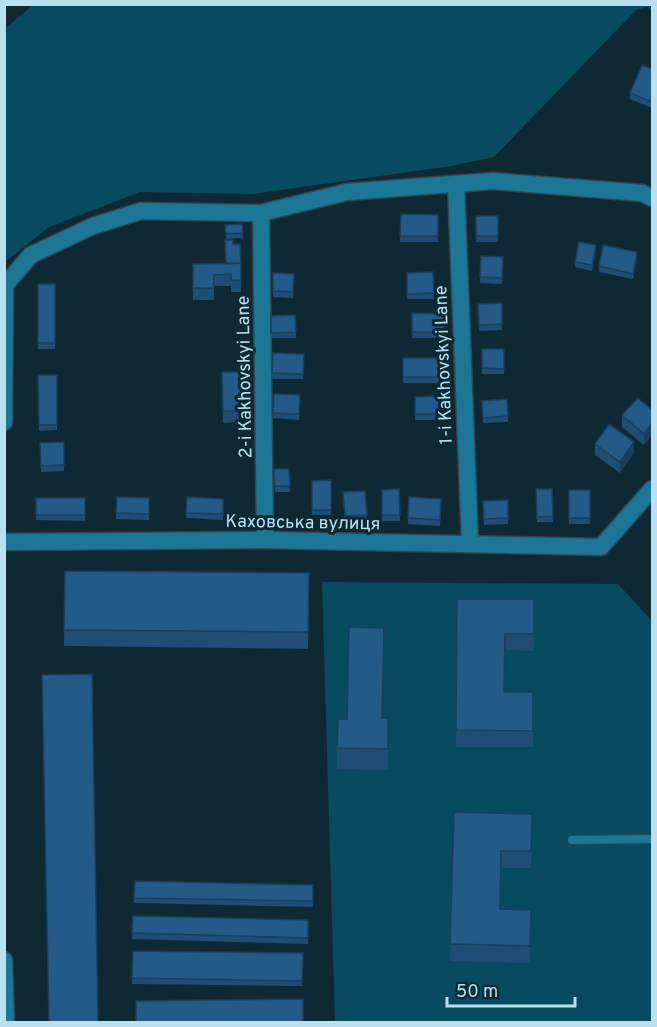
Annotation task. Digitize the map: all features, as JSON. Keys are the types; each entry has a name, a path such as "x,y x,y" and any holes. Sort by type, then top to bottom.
{"street":[{"path":"4,422 5,285 31,255 93,226 141,211 261,213 347,192 493,181 642,194 652,198"},
{"name":"1-i Kakhovskyi Lane","path":"456,184 470,544"},
{"name":"2-i Kakhovskyi Lane","path":"261,213 265,540"},
{"name":"Каховська вулиця","path":"4,542 265,540 601,547 652,489"},
{"path":"4,960 6,1023"}],"lane":[{"path":"572,840 652,839"}],"shaded area":[{"path":"34,4 652,4 652,10 647,7 636,10 494,157 451,166 253,194 140,192 49,227 5,262 5,29"},
{"path":"322,582 618,584 652,621 652,1022 335,1022"}],"building":[{"path":"642,65 652,69 652,102 630,93"},
{"path":"401,214 438,215 438,236 400,236"},
{"path":"476,216 498,216 498,236 476,236"},
{"path":"242,224 243,233 226,234 225,225"},
{"path":"225,240 233,240 233,244 240,244 241,263 226,264"},
{"path":"579,242 596,245 592,265 575,262"},
{"path":"603,245 637,252 633,274 599,266"},
{"path":"481,256 503,257 502,278 480,277"},
{"path":"241,263 241,280 231,280 231,274 214,275 214,288 193,288 193,264"},
{"path":"433,272 434,293 407,294 407,273"},
{"path":"273,273 294,274 293,292 273,291"},
{"path":"38,284 55,284 55,343 38,343"},
{"path":"502,303 502,324 479,325 478,304"},
{"path":"412,313 444,314 444,332 412,332"},
{"path":"295,315 296,332 271,333 271,316"},
{"path":"482,349 504,349 504,369 482,368"},
{"path":"273,353 304,354 303,374 272,373"},
{"path":"403,358 444,358 443,377 403,377"},
{"path":"222,372 251,372 252,394 244,395 244,411 223,411"},
{"path":"38,375 57,375 57,425 39,425"},
{"path":"274,394 300,395 299,414 273,413"},
{"path":"443,396 443,414 415,414 415,397"},
{"path":"638,398 652,410 652,423 644,434 622,415"},
{"path":"507,399 508,416 483,418 482,401"},
{"path":"609,424 634,442 620,462 595,444"},
{"path":"64,442 64,465 41,466 40,443"},
{"path":"274,469 289,469 290,486 275,486"},
{"path":"331,480 331,510 312,510 312,481"},
{"path":"399,489 400,515 382,515 382,490"},
{"path":"536,489 552,489 553,516 537,517"},
{"path":"569,490 590,490 590,518 569,518"},
{"path":"365,491 367,515 345,516 343,492"},
{"path":"117,497 149,498 149,514 116,513"},
{"path":"187,497 223,499 223,514 186,513"},
{"path":"409,497 441,499 440,520 408,518"},
{"path":"36,498 85,498 85,515 36,515"},
{"path":"508,500 508,518 484,519 483,501"},
{"path":"65,571 309,573 308,632 64,630"},
{"path":"457,599 534,599 534,634 505,634 504,692 533,692 533,731 456,730"},
{"path":"349,627 384,628 382,718 388,718 388,749 337,748 338,719 347,719"},
{"path":"92,674 98,1023 49,1023 42,675"},
{"path":"454,812 532,814 531,851 501,851 500,909 531,910 530,946 450,944"},
{"path":"135,881 313,885 313,901 134,898"},
{"path":"133,916 308,920 308,938 132,933"},
{"path":"133,951 303,953 302,981 132,978"},
{"path":"303,999 303,1023 136,1023 136,1001"}]}
